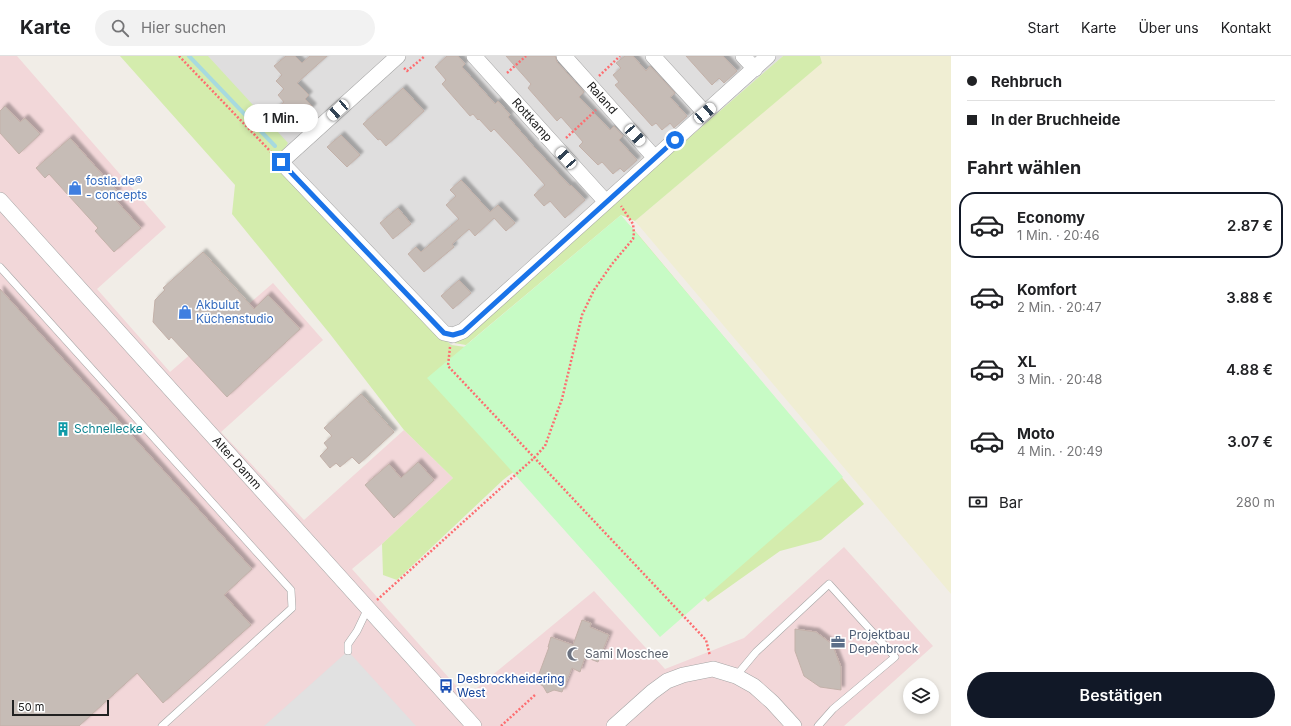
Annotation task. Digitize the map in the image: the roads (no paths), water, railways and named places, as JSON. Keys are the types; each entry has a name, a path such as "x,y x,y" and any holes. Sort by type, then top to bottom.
{"street":[{"path":"398,56 281,162 444,333 453,335 463,332 768,56"},
{"name":"Rottkamp","path":"474,56 556,147 610,199"},
{"name":"Raland","path":"564,56 656,158"},
{"path":"653,56 705,113"},
{"path":"743,56 755,69"},
{"name":"Alter Damm","path":"0,200 474,726"},
{"path":"614,726 652,692 667,681 683,675 713,669 736,676 754,686 772,702 794,726"}],"lane":[{"path":"0,267 291,590 292,608 162,726"},
{"path":"736,676 756,652 829,584 895,657 833,709 818,726"},
{"path":"348,651 348,644 357,631 368,608"}],"waterway":[{"path":"189,56 275,146"}],"place":[{"name":"fostla.de® - concepts","path":"75,188"},
{"name":"Akbulut Küchenstudio","path":"185,312"},
{"name":"Schnellecke","path":"63,429"},
{"name":"Projektbau Depenbrock","path":"838,642"},
{"name":"Sami Moschee","path":"574,654"},
{"name":"Desbrockheidering West","path":"446,686"}]}
